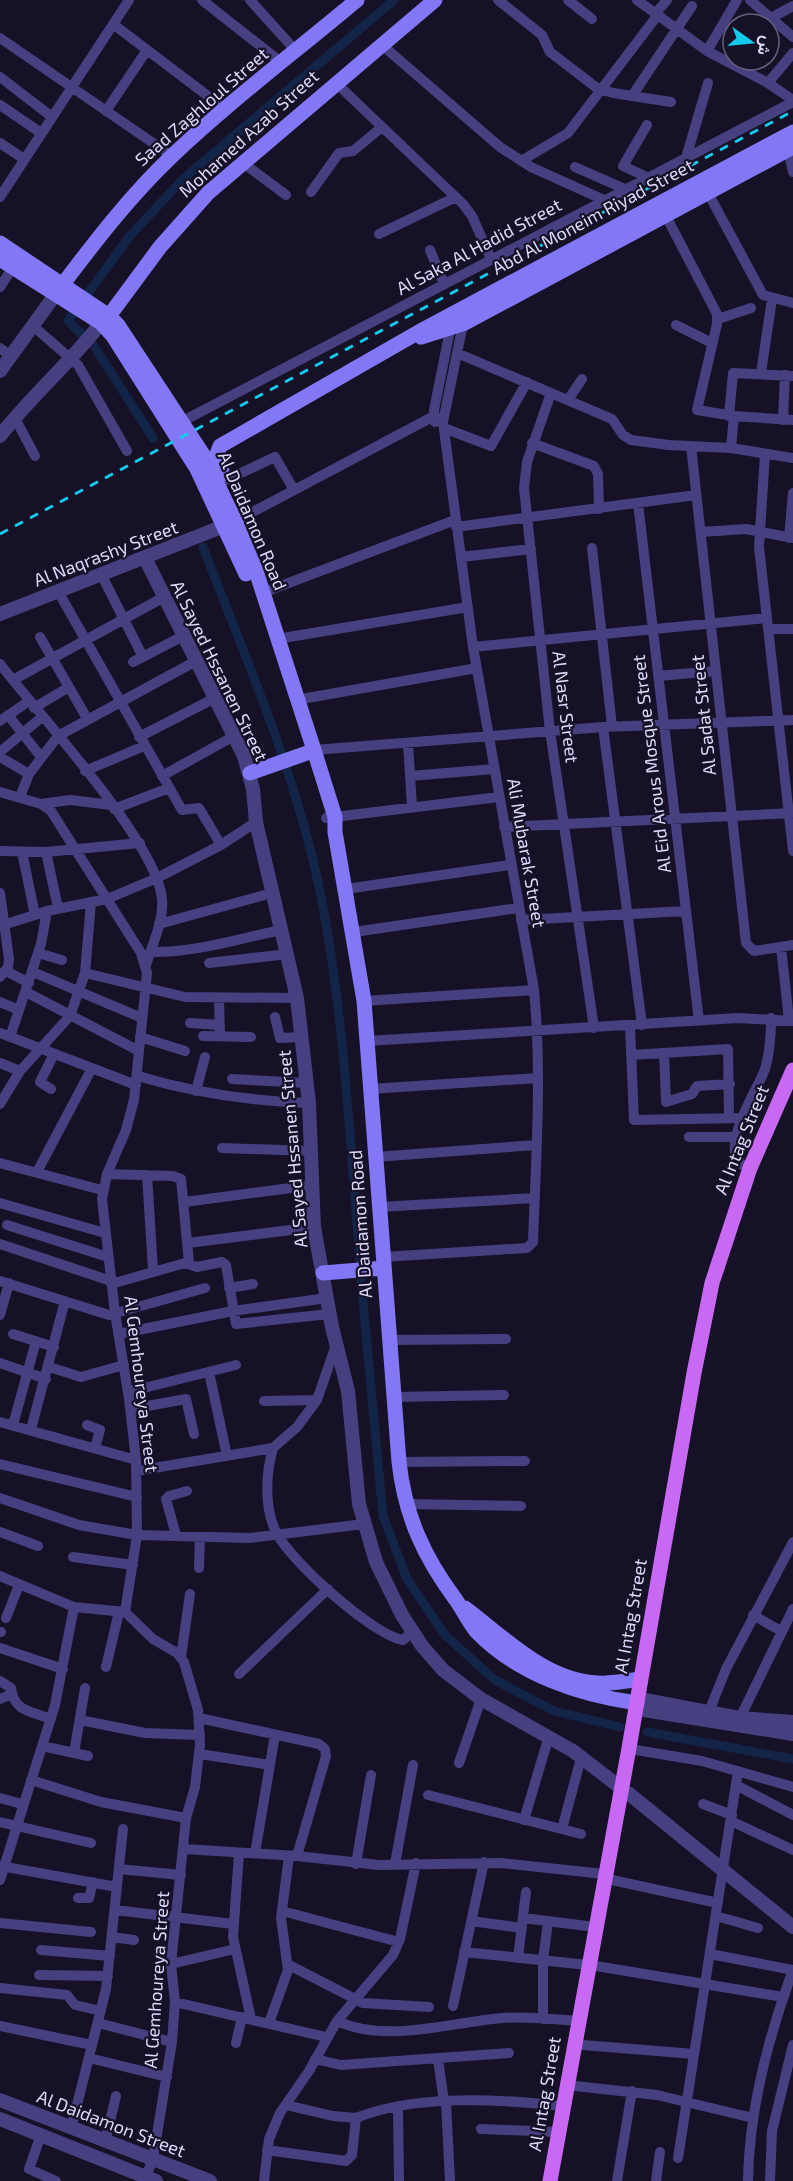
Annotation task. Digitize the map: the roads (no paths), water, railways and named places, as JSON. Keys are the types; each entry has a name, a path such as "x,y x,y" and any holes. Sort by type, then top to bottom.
{"main road":[{"name":"Saad Zaghloul Street","path":"64,293 125,205 172,156 357,0"},
{"name":"Mohamed Azab Street","path":"100,320 176,229 242,162 435,0"},
{"name":"Abd Al Moneim Riyad Street","path":"234,522 226,480 216,457 220,446 412,338 464,316 730,173 793,132"},
{"name":"Abd Al Moneim Riyad Street","path":"604,240 666,216 708,193 730,173 791,148"},
{"path":"0,243 64,293"},
{"path":"6,263 64,293"},
{"name":"Al Daidamon Road","path":"64,293 100,320 124,332 197,468 234,522"},
{"name":"Al Daidamon Road","path":"147,378 204,456 234,522 307,753 332,822 354,932 364,1001 399,1462 406,1504 422,1549 458,1602 541,1671 577,1691 642,1704"},
{"name":"Al Daidamon Road","path":"251,573 262,593 296,700 307,753"},
{"path":"250,773 307,753"},
{"name":"Al Intag Street","path":"550,2181 578,2021 592,1966 642,1704 712,1283 750,1168 793,1070"},
{"name":"Al Intag Street","path":"625,1790 636,1750 642,1704 640,1679 698,1374 739,1225 793,1090"},
{"path":"323,1273 384,1263"},
{"name":"Al Daidamon Road","path":"541,1671 597,1683 640,1679"},
{"name":"Al Intag Street","path":"559,2181 583,2045 595,1927 608,1877"}],"street":[{"path":"0,197 129,0"},
{"path":"202,0 282,63"},
{"path":"250,0 296,51"},
{"path":"498,0 542,35 550,52 602,90 671,102"},
{"path":"568,0 592,19"},
{"path":"637,0 675,30 707,51 721,56"},
{"path":"521,161 564,137 602,90 667,0"},
{"path":"707,51 737,0"},
{"path":"750,0 762,12"},
{"path":"632,96 692,6"},
{"path":"113,24 225,109"},
{"path":"1,40 172,156"},
{"path":"382,45 500,147 521,161 604,200"},
{"path":"106,111 147,50"},
{"path":"768,83 793,53"},
{"path":"752,72 793,101"},
{"path":"0,78 52,117"},
{"path":"336,83 456,197 472,216 491,259"},
{"path":"686,158 708,83"},
{"name":"Al Saka Al Hadid Street","path":"181,422 793,101"},
{"path":"0,105 41,133"},
{"path":"647,125 622,166 648,177"},
{"path":"311,192 339,153 353,152 382,127"},
{"path":"0,143 24,159"},
{"path":"791,148 793,172"},
{"path":"242,162 286,195"},
{"path":"574,167 625,189"},
{"path":"708,193 762,292 772,299 793,303"},
{"path":"379,234 456,197"},
{"path":"666,216 716,309 718,319 697,408 700,412 731,416 788,420 789,376 734,373 732,377 731,416 731,448"},
{"path":"430,250 444,284"},
{"path":"0,287 6,263"},
{"name":"Saad Zaghloul Street","path":"0,371 5,352 64,293"},
{"path":"760,373 772,299"},
{"path":"718,319 751,308"},
{"path":"448,463 444,408 464,316"},
{"path":"0,436 74,354 100,320"},
{"path":"448,463 434,416 449,323"},
{"path":"676,325 712,343"},
{"path":"33,326 74,354 128,451"},
{"path":"457,353 612,419 623,435 631,440 731,448 793,458"},
{"path":"568,400 582,379"},
{"path":"444,428 486,446 494,445 527,382"},
{"name":"Al Nasr Street","path":"551,393 532,442 524,473 550,731 594,1028"},
{"path":"234,522 434,416"},
{"path":"15,418 35,456"},
{"path":"532,442 594,466 597,474 599,508"},
{"name":"Al Sadat Street","path":"691,446 747,945 756,951 793,945"},
{"path":"765,454 758,531 793,852"},
{"path":"226,480 275,457 294,490"},
{"name":"Ali Mubarak Street","path":"384,1263 527,1248 533,1242 538,1078 538,1031 534,990 473,647 448,463"},
{"path":"701,532 731,528 791,538 793,493"},
{"path":"262,593 456,524 529,519 696,495"},
{"name":"Al Eid Arous Mosque Street","path":"638,503 699,1021"},
{"name":"Al Naqrashy Street","path":"0,614 59,593 234,522"},
{"path":"592,548 602,635 615,822 642,1025"},
{"path":"461,557 531,549"},
{"name":"Al Sayed Hssanen Street","path":"145,558 234,736 250,773 256,822 297,998 309,1103 314,1227 329,1314 348,1391 357,1484 364,1524 384,1580 412,1632 443,1670 481,1699 549,1736 625,1790 793,1928"},
{"path":"102,576 124,619 138,659 183,636"},
{"path":"59,593 183,811 199,808 221,845"},
{"path":"13,680 164,597"},
{"path":"277,639 468,607"},
{"path":"473,647 711,624 768,623 793,629"},
{"path":"40,637 88,720"},
{"path":"20,797 29,774 58,736 196,661"},
{"path":"1,668 58,736 140,843 157,878 162,901 159,924 146,966"},
{"path":"296,700 477,668"},
{"path":"658,676 716,671"},
{"path":"41,757 22,734 4,718 69,687"},
{"path":"85,771 215,698"},
{"path":"0,752 42,717"},
{"path":"307,753 664,723 793,720"},
{"path":"162,776 234,736"},
{"path":"408,743 412,807"},
{"path":"0,757 29,774"},
{"path":"410,776 494,769"},
{"path":"41,804 70,800 113,807 169,788"},
{"name":"Al Gemhoureya Street","path":"1,796 20,797 41,804 55,816 141,953 146,966 137,1080 126,1130 102,1190 111,1283 131,1409 137,1497 137,1535 133,1565 106,1667"},
{"path":"332,822 412,807 499,797"},
{"path":"504,827 790,813"},
{"path":"3,926 53,910 107,899 157,878 221,845 256,822"},
{"path":"0,851 46,852 140,843"},
{"path":"22,852 35,915"},
{"path":"46,852 53,910 19,1010 5,1035 91,1070 254,1100 309,1103"},
{"path":"346,889 510,865"},
{"path":"0,893 9,959 3,974 70,1016 139,1051"},
{"path":"159,924 272,893"},
{"path":"0,1102 20,1071 70,1016 80,993 85,973 91,902"},
{"path":"354,932 518,908"},
{"path":"521,920 686,911"},
{"path":"150,952 193,951 221,942 281,930"},
{"path":"367,1041 699,1021 771,1018 791,1020 781,947"},
{"path":"38,953 62,960"},
{"path":"209,963 288,954"},
{"path":"33,972 142,1018"},
{"path":"85,973 185,997 297,998"},
{"path":"364,1001 534,990"},
{"path":"219,999 220,1030"},
{"path":"0,1002 19,1010"},
{"path":"275,1017 280,1038 302,1036"},
{"path":"750,1168 736,1158 736,1137 741,1118 765,1068 770,1048 771,1018"},
{"path":"190,1023 251,1036"},
{"path":"630,1026 634,1120 741,1118"},
{"path":"203,1036 220,1030"},
{"path":"140,1037 185,1051"},
{"path":"631,1055 728,1049 729,1118"},
{"path":"664,1053 666,1102 693,1094 697,1086 730,1084"},
{"path":"51,1089 40,1082 54,1054"},
{"path":"196,1091 205,1057"},
{"path":"0,1063 20,1071"},
{"path":"37,1172 91,1070"},
{"path":"370,1089 538,1078"},
{"path":"232,1079 307,1083"},
{"path":"689,1137 736,1137"},
{"path":"375,1157 537,1145"},
{"path":"222,1148 311,1150"},
{"path":"0,1163 102,1190"},
{"path":"107,1174 177,1177 183,1183 189,1263"},
{"path":"147,1175 153,1270"},
{"path":"185,1202 313,1185"},
{"path":"379,1207 535,1198"},
{"path":"0,1203 105,1233"},
{"path":"7,1225 108,1257"},
{"path":"188,1243 314,1227"},
{"path":"0,1244 111,1283 153,1270 189,1263 197,1267 224,1263 236,1324 329,1314"},
{"path":"0,1315 4,1282 104,1314 205,1288"},
{"path":"229,1288 253,1284"},
{"path":"118,1334 233,1311 327,1298"},
{"path":"31,1429 65,1301"},
{"path":"14,1334 54,1347"},
{"path":"390,1340 506,1339"},
{"path":"13,1425 36,1341"},
{"path":"0,1422 95,1448 136,1466 227,1456 273,1448 297,1428 317,1400 336,1345"},
{"path":"0,1363 46,1379"},
{"path":"49,1367 81,1377 124,1365"},
{"path":"128,1392 236,1365"},
{"path":"209,1372 227,1456"},
{"path":"393,1397 504,1395"},
{"path":"131,1409 186,1399 194,1434"},
{"path":"264,1401 317,1400"},
{"path":"87,1425 100,1430 95,1448"},
{"path":"273,1448 267,1497 276,1533 294,1556 369,1624 385,1634 403,1640 412,1632"},
{"path":"399,1462 525,1461"},
{"path":"0,1464 137,1497"},
{"path":"176,1535 166,1499 187,1491"},
{"path":"0,1498 64,1521 137,1535 250,1538 364,1524"},
{"path":"406,1504 521,1506"},
{"path":"0,1532 38,1546"},
{"path":"199,1568 200,1537"},
{"path":"707,1717 718,1686 793,1542"},
{"path":"73,1557 133,1565"},
{"path":"0,1576 74,1607 122,1612 153,1639 181,1657 190,1594"},
{"path":"6,1618 19,1585"},
{"path":"239,1674 328,1589"},
{"path":"0,1880 2,1867 51,1719 74,1607"},
{"path":"737,1722 793,1609"},
{"path":"753,1615 781,1630"},
{"path":"0,1648 63,1669"},
{"name":"Al Gemhoureya Street","path":"148,2180 172,2042 175,2002 171,1964 186,1818 195,1787 200,1754 199,1718 189,1675 181,1657"},
{"path":"0,1681 9,1685 16,1705 51,1719"},
{"path":"74,1753 86,1688"},
{"path":"0,1699 12,1694"},
{"path":"459,1763 481,1699"},
{"name":"Al Daidamon Road","path":"642,1704 737,1722 791,1726"},
{"path":"199,1718 319,1744 326,1752 293,1856 282,1911 289,1965 269,2023"},
{"path":"80,1720 129,1731 200,1736"},
{"path":"255,1853 275,1735"},
{"path":"524,1820 549,1736"},
{"path":"42,1746 88,1756"},
{"path":"636,1750 702,1761 793,1787"},
{"path":"200,1754 270,1765"},
{"path":"562,1829 581,1758"},
{"path":"395,1864 413,1765"},
{"path":"678,2158 738,1771"},
{"path":"356,1864 371,1775"},
{"path":"30,1780 101,1802 186,1818"},
{"path":"736,1785 793,1815"},
{"path":"428,1796 581,1834"},
{"path":"0,1798 22,1804"},
{"path":"703,1804 793,1850"},
{"path":"0,1822 91,1843"},
{"path":"71,2129 108,1976 123,1828"},
{"path":"184,1849 293,1856 356,1864 484,1862 608,1877 718,1903"},
{"path":"236,2043 246,2018 232,1924 239,1853"},
{"path":"453,2006 484,1862"},
{"path":"264,2181 267,2150 272,2130 286,2105 337,2021 383,1969 399,1942 416,1863"},
{"path":"2,1867 117,1887"},
{"path":"119,1869 181,1875"},
{"path":"78,1898 89,1898 93,1882"},
{"path":"518,1958 526,1892"},
{"path":"115,1910 176,1920 232,1924"},
{"path":"282,1911 399,1942"},
{"path":"716,1916 758,1928"},
{"path":"471,1920 548,1922 595,1927"},
{"path":"543,2019 543,1960 548,1922"},
{"path":"0,1923 91,1932"},
{"path":"112,1937 134,1940"},
{"path":"171,1964 235,1949"},
{"path":"40,1950 110,1956"},
{"path":"464,1952 592,1966 783,1996"},
{"path":"710,1953 793,1970 767,2051 753,2118 748,2181"},
{"path":"289,1965 354,2000 373,2005 429,2007"},
{"path":"39,1975 108,1976"},
{"path":"0,1988 67,1995 75,2005 101,2011"},
{"path":"175,2002 326,2037"},
{"path":"337,2021 357,2028 396,2030 503,2018 578,2021"},
{"path":"98,2023 172,2042"},
{"path":"0,2026 92,2045"},
{"path":"583,2045 694,2054"},
{"path":"770,2181 772,2131 793,2045"},
{"path":"315,2059 341,2065 509,2053"},
{"path":"89,2058 167,2078"},
{"path":"438,2059 445,2102 450,2181"},
{"path":"575,2086 632,2091 753,2118"},
{"path":"617,2181 632,2091"},
{"path":"105,2142 116,2096"},
{"name":"Al Daidamon Street","path":"0,2100 210,2181"},
{"path":"286,2105 356,2118 398,2108 445,2102 503,2101 562,2106"},
{"path":"398,2108 399,2181"},
{"path":"267,2150 346,2161 351,2158 356,2118"},
{"name":"Al Daidamon Street","path":"0,2119 148,2180"},
{"path":"481,2130 558,2132"},
{"path":"41,2135 29,2169 56,2181"},
{"path":"656,2181 660,2152"}],"waterway":[{"path":"153,438 94,346 68,321 129,237 183,179 394,0"},
{"path":"203,547 282,754 308,839 318,882 340,1023 360,1260"},
{"path":"361,1280 383,1516 407,1579 445,1635 495,1680 554,1711 620,1727"},
{"path":"647,1732 793,1759"}],"railway":[{"path":"0,534 793,111"}]}
